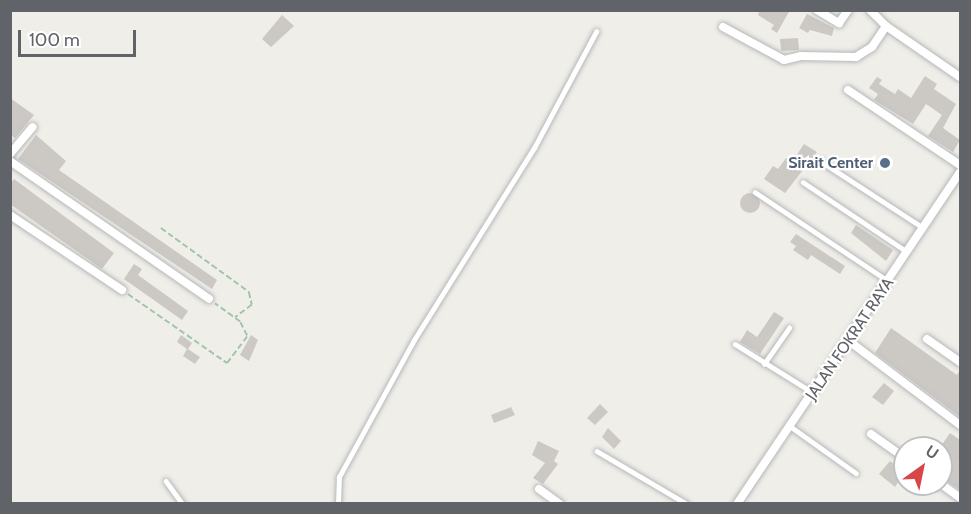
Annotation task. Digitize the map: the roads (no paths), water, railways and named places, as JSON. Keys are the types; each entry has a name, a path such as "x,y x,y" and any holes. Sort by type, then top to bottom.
{"street":[{"path":"817,10 839,23 849,10"},
{"path":"870,10 886,26 960,77"},
{"path":"723,27 784,60 801,56 856,57 872,47 886,26"},
{"path":"848,90 960,165"},
{"path":"10,154 33,127"},
{"path":"10,161 209,299"},
{"name":"JALAN FOKRAT RAYA","path":"737,504 889,282 960,172"},
{"path":"10,215 122,290"},
{"path":"927,339 960,362"},
{"path":"849,341 960,425"},
{"path":"871,434 893,450"},
{"path":"539,489 560,504"}],"lane":[{"path":"338,504 339,477 414,340 534,148 596,32"},
{"path":"819,159 924,229"},
{"path":"803,182 908,253"},
{"path":"755,192 889,282"},
{"path":"764,364 789,328"},
{"path":"735,344 813,393"},
{"path":"789,426 856,473"},
{"path":"597,452 687,504"},
{"path":"165,481 183,504"}],"place":[{"name":"Sirait Center","path":"885,163"}]}
